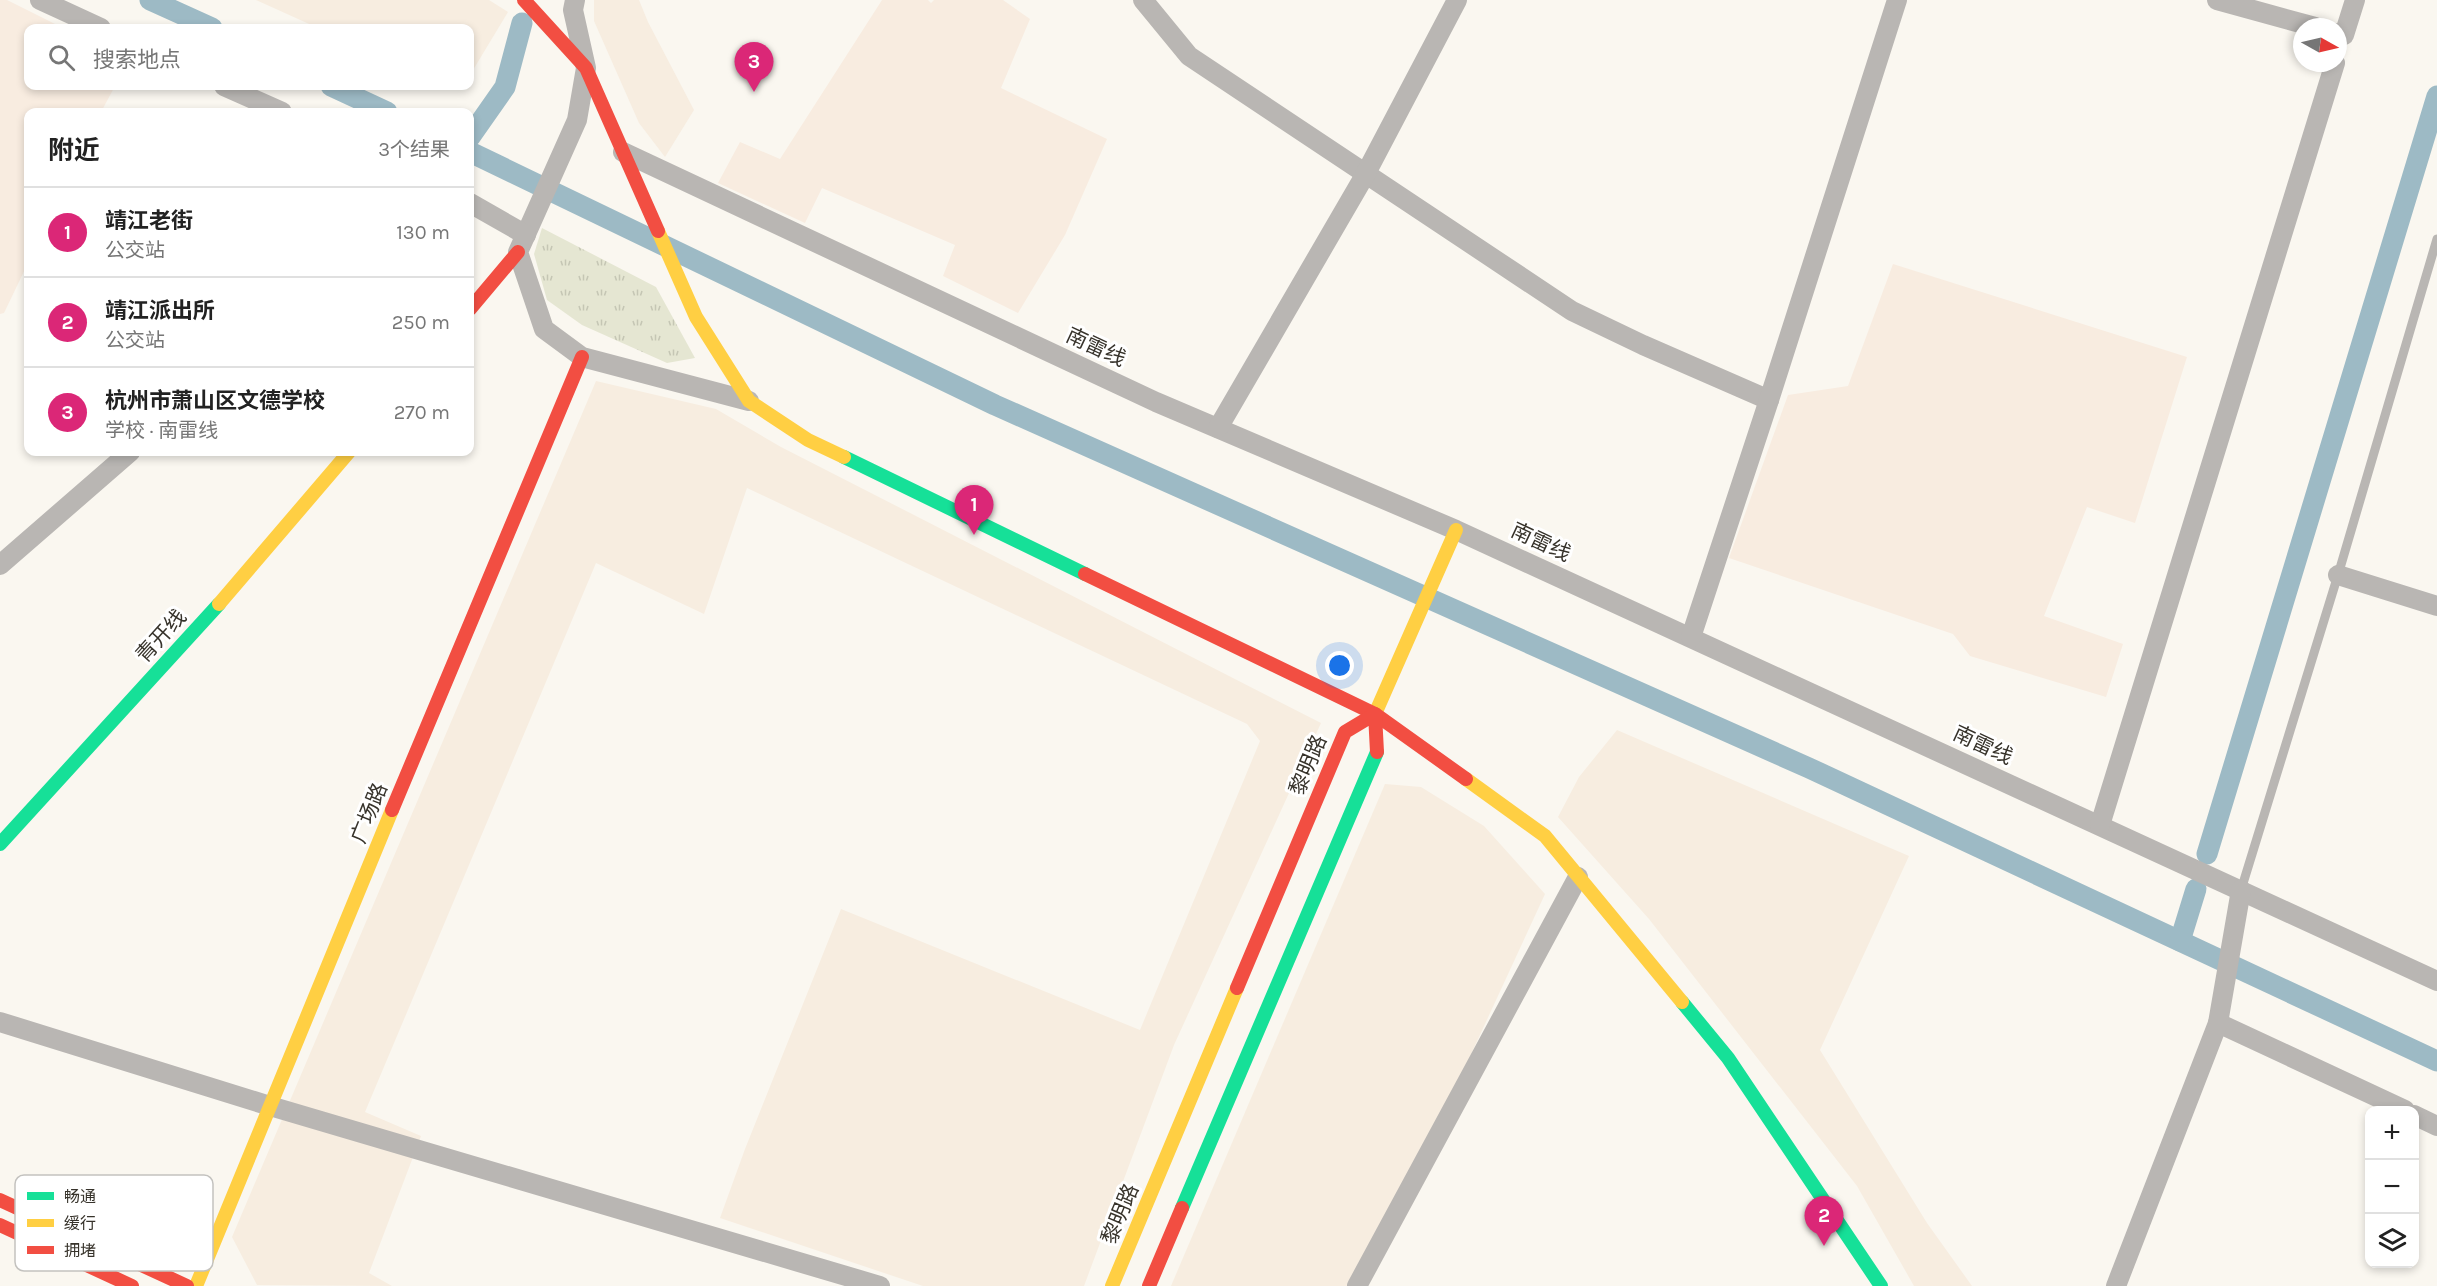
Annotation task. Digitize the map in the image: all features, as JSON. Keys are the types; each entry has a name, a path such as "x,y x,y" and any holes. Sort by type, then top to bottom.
{"main road":[{"path":"524,0 586,68 691,305 749,401 808,440 1375,714 1545,836 1728,1058 1881,1286"},
{"path":"474,304 525,236"},
{"name":"广场路","path":"213,1245 515,513 582,357"},
{"name":"青开线","path":"0,844 226,596 346,456"},
{"path":"1149,1286 1377,751 1375,714 1456,530"},
{"name":"黎明路","path":"1112,1286 1345,732 1375,714"},
{"path":"0,1200 15,1207"},
{"path":"0,1225 15,1232"},
{"path":"100,1271 132,1286"},
{"path":"154,1271 187,1286"},
{"name":"广场路","path":"196,1286 202,1271"}],"street":[{"path":"40,0 92,24"},
{"path":"574,0 573,10 586,68 577,120 525,236 544,329 582,357 749,401"},
{"path":"1143,0 1189,56 1572,311 1769,400"},
{"path":"1218,428 1365,175 1457,0"},
{"path":"1691,637 1898,0"},
{"path":"2217,0 2293,21"},
{"path":"2347,21 2355,0"},
{"path":"2100,825 2332,72"},
{"path":"233,90 273,108"},
{"name":"南雷线","path":"623,152 1156,402 1456,530 2437,981"},
{"path":"474,205 525,236"},
{"path":"0,565 124,456"},
{"path":"2338,575 2437,606"},
{"path":"1357,1286 1578,877"},
{"path":"2116,1286 2219,1016 2241,890"},
{"path":"2219,1016 2397,1106"},
{"path":"0,1022 270,1106 879,1286"},
{"path":"2419,1117 2437,1125"}],"lane":[{"path":"2241,890 2338,575 2437,239"}],"shaded area":[{"path":"0,0 7,0 55,24 24,24 24,90 113,90 103,108 24,108 24,271 4,313 0,314"},
{"path":"256,0 489,0 508,12 474,68 474,24 309,24"},
{"path":"594,0 639,0 694,110 665,157 639,123 594,21"},
{"path":"882,0 928,0 931,3 934,0 1003,0 1030,19 1001,88 1107,139 1065,235 1018,313 943,276 955,245 822,188 805,223 718,183 740,142 780,159"},
{"path":"1893,264 2187,357 2135,523 2087,507 2044,616 2123,644 2106,697 1970,656 1953,634 1729,558 1788,395 1848,386"},
{"path":"596,381 716,409 781,447 1321,723 1174,1045 1084,1286 923,1286 720,1218 745,1149 841,909 1140,1030 1260,741 1247,724 747,488 704,614 596,563 365,1112 421,1136 369,1273 392,1286 257,1285 232,1237"},
{"path":"1617,730 1909,856 1820,1050 1927,1223 1972,1286 1914,1286 1857,1186 1649,919 1558,817 1579,777"},
{"path":"1385,784 1421,787 1484,826 1545,894 1364,1286 1171,1286"}],"green space":[{"path":"542,228 656,287 695,358 667,363 582,325 547,300 534,254"}],"waterway":[{"path":"150,0 203,24"},
{"path":"474,131 505,87 522,23"},
{"path":"340,90 378,108"},
{"path":"2207,854 2437,96"},
{"path":"474,154 995,405 1809,768 2437,1061"},
{"path":"2180,941 2196,889"}],"traffic: fast":[{"path":"844,457 1085,574"},
{"path":"0,844 219,604"},
{"path":"1182,1208 1377,752"},
{"path":"1682,1002 1728,1058 1881,1286"}],"traffic: slow":[{"path":"658,231 696,317 749,401 808,440 844,457"},
{"path":"219,604 346,456"},
{"path":"1375,714 1456,530"},
{"path":"1466,779 1545,836 1682,1002"},
{"path":"213,1245 392,810"},
{"path":"1112,1286 1237,988"},
{"path":"196,1286 202,1271"}],"traffic: jam":[{"path":"524,0 586,68 658,231"},
{"path":"474,304 518,252"},
{"path":"392,810 582,357"},
{"path":"1085,574 1375,714 1466,779"},
{"path":"1237,988 1345,732 1375,714 1377,752"},
{"path":"0,1200 15,1207"},
{"path":"1149,1286 1182,1208"},
{"path":"0,1225 15,1232"},
{"path":"100,1271 132,1286"},
{"path":"154,1271 187,1286"}],"place":[{"name":"杭州市萧山区文德学校","path":"754,92"},
{"name":"靖江老街","path":"974,535"},
{"name":"靖江派出所","path":"1824,1246"}]}
